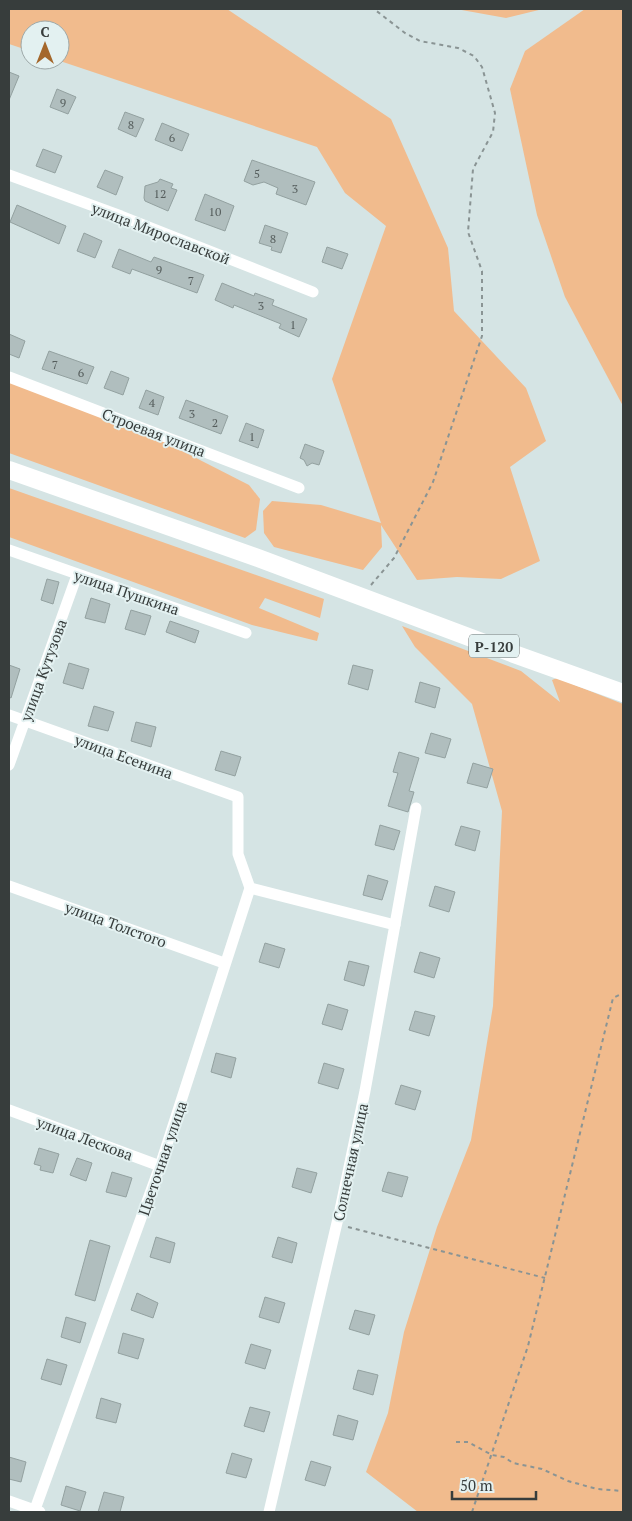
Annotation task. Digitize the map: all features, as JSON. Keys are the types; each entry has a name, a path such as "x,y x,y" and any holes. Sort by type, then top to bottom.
{"main road":[{"name":"Р-120","path":"9,470 365,597 623,693"}],"street":[{"name":"улица Мирославской","path":"9,175 121,216 313,292"},
{"name":"Строевая улица","path":"9,377 299,488"},
{"name":"улица Пушкина","path":"9,550 246,633"},
{"name":"улица Кутузова","path":"9,766 77,575"},
{"name":"улица Есенина","path":"9,715 238,797 238,854 250,888"},
{"name":"Солнечная улица","path":"269,1512 365,1091 416,808"},
{"name":"улица Толстого","path":"9,886 224,962"},
{"path":"250,888 395,924"},
{"name":"Цветочная улица","path":"36,1511 160,1166 224,962 250,888"},
{"name":"улица Лескова","path":"9,1110 160,1166"},
{"path":"9,1501 36,1511"}],"path":[{"path":"365,597 373,581 394,558 433,482 482,336 482,271 468,232 473,168 493,132 495,113 482,67 474,56 458,48 420,41 405,33 374,9"},
{"path":"472,1512 528,1346 613,998 623,994"},
{"path":"336,1224 544,1278"},
{"path":"456,1442 468,1442 492,1455 514,1463 542,1469 568,1481 597,1488 623,1491"}],"shaded area":[{"path":"9,9 227,9 391,119 448,248 454,311 526,388 546,441 510,467 540,561 501,579 457,577 417,580 381,525 382,547 363,570 274,547 264,533 263,511 272,501 321,505 381,523 332,379 386,226 345,193 317,147 70,64 70,20 20,20 20,48 9,44"},
{"path":"456,9 543,9 506,18"},
{"path":"585,9 623,9 623,406 565,297 537,215 510,89 525,51"},
{"path":"9,380 145,432 249,485 260,499 256,530 245,538 9,453"},
{"path":"9,488 324,599 320,618 265,598 259,608 319,633 317,641 252,625 9,537"},
{"path":"402,626 521,671 560,702 552,680 557,678 623,704 623,1512 418,1512 366,1472 388,1413 404,1332 437,1227 471,1140 493,1006 502,811 472,704 415,647"}],"building":[{"path":"9,72 19,76 9,100"},
{"path":"57,89 76,97 68,114 50,107"},
{"path":"125,112 144,119 136,137 118,129"},
{"path":"162,123 189,134 182,151 155,140"},
{"path":"43,149 62,156 55,173 36,166"},
{"path":"252,160 315,182 306,205 276,194 278,188 264,182 253,185 244,181"},
{"path":"105,170 123,177 116,195 97,187"},
{"path":"160,179 173,184 171,188 177,190 168,211 145,201 144,198 145,186 158,182"},
{"path":"205,194 234,206 225,231 195,220"},
{"path":"17,205 66,226 59,244 10,222"},
{"path":"265,225 288,233 281,253 271,250 272,247 259,243"},
{"path":"84,233 102,241 95,258 77,251"},
{"path":"327,247 348,254 342,269 322,262"},
{"path":"119,249 151,262 154,257 204,275 197,293 132,269 130,274 112,267"},
{"path":"222,283 254,296 255,293 274,300 272,305 307,319 299,337 279,328 281,324 234,305 233,308 215,300"},
{"path":"9,334 25,341 19,358 9,354"},
{"path":"49,351 94,367 87,384 42,369"},
{"path":"111,371 129,378 123,395 104,388"},
{"path":"146,390 164,397 158,415 139,408"},
{"path":"186,400 228,416 221,434 179,418"},
{"path":"246,423 264,430 258,448 239,441"},
{"path":"305,444 324,451 319,465 312,463 307,466 304,460 300,458"},
{"path":"47,579 59,582 53,604 41,600"},
{"path":"91,598 110,604 105,623 85,618"},
{"path":"131,610 151,616 145,635 125,629"},
{"path":"170,621 199,631 195,643 166,632"},
{"path":"69,663 89,669 83,689 63,683"},
{"path":"9,665 20,669 11,698 9,697"},
{"path":"353,665 373,670 368,690 348,684"},
{"path":"420,682 440,688 435,708 415,702"},
{"path":"94,706 114,712 108,731 88,726"},
{"path":"136,722 156,727 151,747 131,741"},
{"path":"431,733 451,739 445,758 425,753"},
{"path":"221,751 241,757 235,776 215,770"},
{"path":"399,752 419,758 409,791 414,792 408,812 388,806 398,773 393,772"},
{"path":"473,763 493,769 487,788 467,783"},
{"path":"380,825 400,831 394,850 375,845"},
{"path":"461,826 480,831 475,851 455,845"},
{"path":"368,875 388,881 382,900 363,895"},
{"path":"435,886 455,892 449,912 429,906"},
{"path":"265,943 285,949 279,968 259,962"},
{"path":"420,952 440,958 434,978 414,972"},
{"path":"349,961 369,966 364,986 344,980"},
{"path":"328,1004 348,1010 342,1030 322,1024"},
{"path":"415,1011 435,1016 429,1036 409,1030"},
{"path":"216,1053 236,1058 231,1078 211,1072"},
{"path":"324,1063 344,1069 338,1089 318,1083"},
{"path":"401,1085 421,1091 415,1110 395,1104"},
{"path":"39,1148 59,1154 53,1173 40,1170 41,1166 34,1164"},
{"path":"77,1158 92,1163 86,1181 70,1175"},
{"path":"297,1168 317,1173 311,1193 292,1187"},
{"path":"112,1172 132,1178 126,1197 106,1192"},
{"path":"388,1172 408,1177 402,1197 382,1191"},
{"path":"156,1237 175,1243 170,1263 150,1257"},
{"path":"278,1237 297,1243 292,1263 272,1257"},
{"path":"90,1240 110,1246 95,1301 75,1295"},
{"path":"137,1293 158,1303 153,1318 131,1310"},
{"path":"265,1297 285,1303 279,1323 259,1317"},
{"path":"355,1310 375,1315 369,1335 349,1329"},
{"path":"66,1317 86,1323 80,1343 61,1337"},
{"path":"123,1333 144,1339 138,1359 118,1353"},
{"path":"251,1344 271,1350 265,1369 245,1363"},
{"path":"47,1359 67,1365 61,1385 41,1379"},
{"path":"358,1370 378,1375 373,1395 353,1389"},
{"path":"101,1398 121,1404 116,1423 96,1418"},
{"path":"250,1407 270,1412 264,1432 244,1426"},
{"path":"338,1415 358,1421 353,1440 333,1435"},
{"path":"232,1453 252,1459 246,1478 226,1473"},
{"path":"9,1457 26,1462 21,1482 9,1479"},
{"path":"311,1461 331,1467 325,1486 305,1480"},
{"path":"66,1486 86,1492 80,1511 61,1505"},
{"path":"104,1492 124,1497 120,1512 98,1512"}]}
